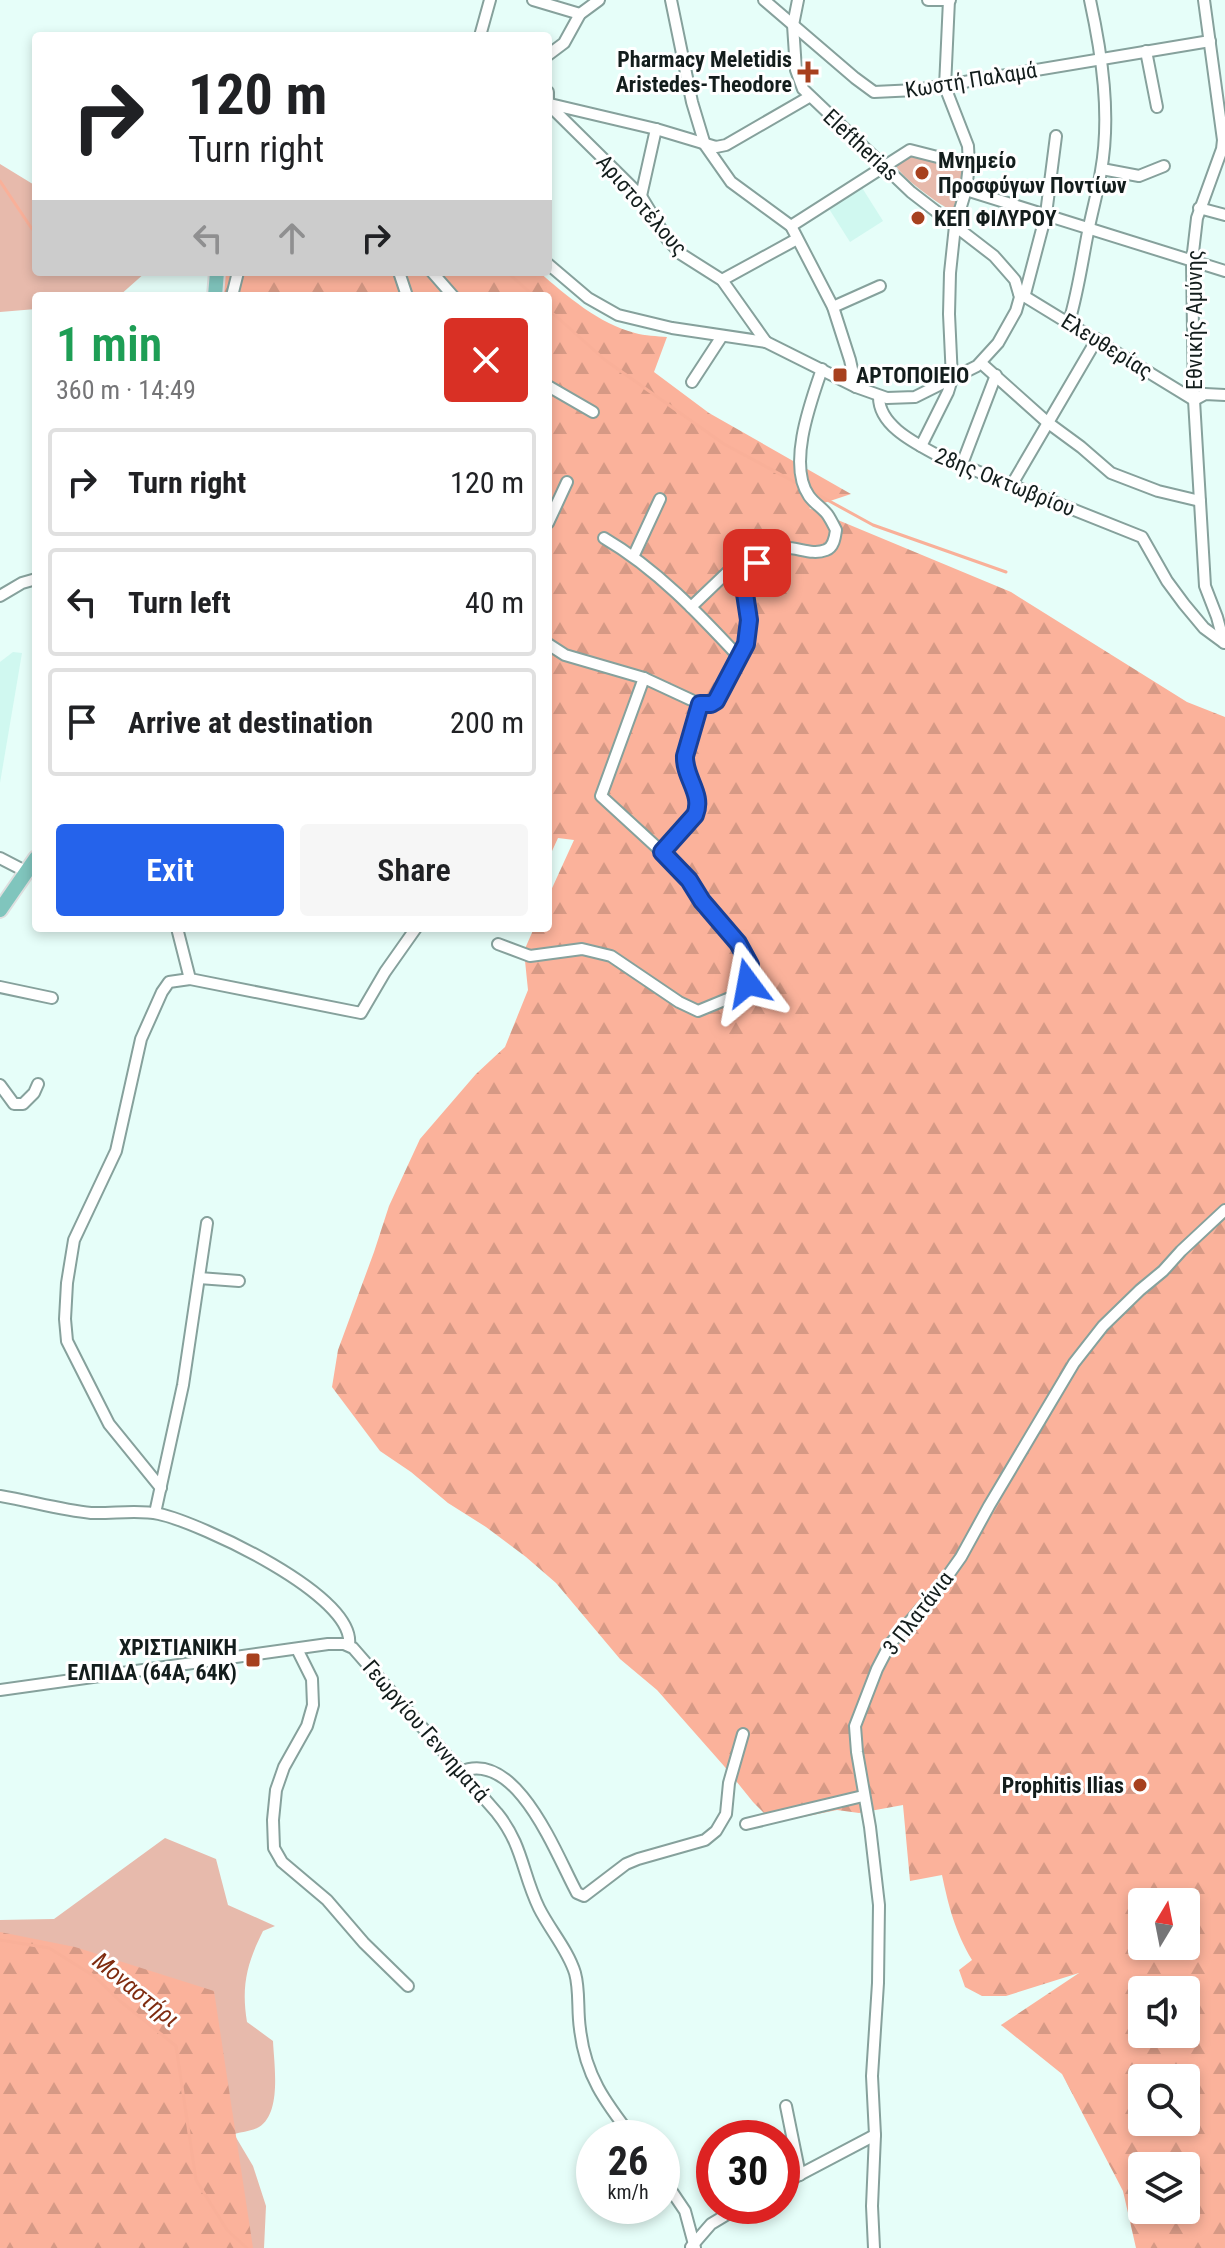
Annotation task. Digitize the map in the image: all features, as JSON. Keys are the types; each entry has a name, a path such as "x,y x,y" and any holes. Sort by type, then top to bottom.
{"main road":[{"path":"0,910 32,864"}],"street":[{"path":"481,32 490,0"},
{"path":"533,0 580,14"},
{"path":"552,52 564,43 580,14 599,0"},
{"path":"671,0 692,102 705,145 731,182 791,226 833,307 856,387"},
{"name":"Κωστή Παλαμά","path":"764,0 874,92 945,87 1210,41"},
{"name":"Eleftherias","path":"798,0 793,25 798,78 809,97 919,198 1002,263 1022,294"},
{"path":"921,446 952,379 949,293 955,226 966,190 969,165 968,146 945,87 949,0 928,0"},
{"path":"1069,322 1078,292 1102,169 1102,59 1090,0"},
{"name":"Εθνικής Αμύνης","path":"1204,0 1224,143 1199,208 1192,261 1194,400 1205,586 1224,644"},
{"path":"1146,51 1157,107"},
{"path":"552,105 656,129 716,147 726,145 809,97"},
{"name":"Αριστοτέλους","path":"552,108 641,196 667,239 681,254 722,280 766,342"},
{"path":"641,196 656,129"},
{"path":"552,267 588,298 618,315 656,325 766,342 856,387 892,399 910,399 981,363 1009,325 1022,294 1046,214 1056,136"},
{"path":"791,226 910,150 969,165"},
{"path":"1102,169 1139,176 1164,166"},
{"path":"966,190 1225,271"},
{"path":"1199,208 1225,215"},
{"path":"722,280 797,239"},
{"path":"436,276 450,292"},
{"path":"833,307 880,286"},
{"name":"Ελευθερίας","path":"1022,294 1194,400"},
{"path":"692,382 722,336"},
{"path":"1011,486 1097,339"},
{"path":"981,363 1047,422 1111,473 1158,491 1200,501"},
{"path":"552,647 565,655 644,678 700,704 716,701 746,644 749,620 744,587 757,563 777,548 789,546 812,551 826,550 833,544 836,530 828,515 808,494 802,475 800,450 807,412 822,369"},
{"path":"962,464 996,375"},
{"path":"552,388 593,412"},
{"path":"1194,400 1205,394 1225,395"},
{"name":"28ης Οκτωβρίου","path":"879,396 879,405 887,419 900,432 939,456 1142,537 1184,604 1204,628 1224,644"},
{"path":"552,514 567,482"},
{"path":"634,555 660,499"},
{"path":"604,538 634,555 691,607 740,658"},
{"path":"691,607 736,564"},
{"path":"0,596 32,580"},
{"path":"498,944 530,956 582,949 611,956 679,1002 698,1011 732,997 748,983 750,965 738,943 702,901 689,880 601,796 644,678"},
{"path":"662,852 695,815 698,807 699,799 685,764 685,756 700,704"},
{"path":"0,858 27,872"},
{"path":"178,932 190,979"},
{"path":"161,1488 109,1424 67,1341 65,1319 74,1240 116,1151 141,1039 162,992 169,982 190,979 361,1013 413,932"},
{"path":"0,987 52,998"},
{"path":"0,1085 14,1104 23,1104 38,1084"},
{"name":"3 Πλατάνια","path":"874,2248 872,2076 879,1905 855,1726 890,1644 939,1588 961,1557 1074,1363 1103,1326 1225,1210"},
{"path":"155,1513 183,1385 207,1223"},
{"path":"199,1278 239,1281"},
{"path":"0,1496 84,1512 155,1513 178,1520 240,1547 309,1588 339,1617 349,1637 349,1645"},
{"name":"Γεωργίου Γεννηματά","path":"0,1690 337,1643 349,1645 497,1813 515,1838 538,1905 574,1970 581,2040 588,2069 603,2098 620,2120"},
{"path":"297,1649 312,1679 314,1700 307,1726 284,1767 276,1790 272,1826 276,1852 288,1868 327,1900 364,1943 408,1986"},
{"path":"460,1772 472,1769 486,1771 512,1784 535,1814 577,1893 584,1896 626,1864 711,1836 726,1814 729,1783 743,1734"},
{"path":"746,1824 863,1796"},
{"path":"786,2106 789,2120"},
{"path":"800,2175 875,2135"},
{"path":"680,2204 685,2211 693,2246"},
{"path":"693,2246 713,2224"}],"shaded area":[{"path":"859,183 883,221 850,242 826,204"},
{"path":"13,652 22,653 0,783 0,662"}],"green space":[{"path":"908,154 966,169 954,212 921,190 898,169 895,164"},
{"path":"0,164 32,184 32,276 142,276 124,292 32,292 32,309 0,312"},
{"path":"224,276 544,276 584,308 609,323 639,334 667,337 654,372 709,413 851,494 809,508 1011,592 1187,702 1225,717 1225,2248 1136,2248 1131,2224 1200,2224 1200,2152 1128,2152 1128,2213 1123,2191 1062,2074 1001,2025 1079,1973 1006,1996 982,1996 965,1987 959,1970 972,1960 953,1919 942,1875 910,1881 903,1805 859,1813 837,1810 774,1823 657,1690 620,1659 556,1583 486,1527 448,1503 380,1451 332,1387 338,1350 389,1206 420,1139 476,1074 505,1047 528,990 524,951 532,932 552,932 552,888 574,840 558,838 552,851 552,292 222,292"},
{"path":"165,1838 216,1859 228,1905 275,1926 263,1931 257,1943 249,1964 245,1997 247,2022 273,2041 274,2100 266,2120 259,2127 234,2134 253,2166 266,2206 264,2248 0,2248 0,1920 54,1919"},
{"path":"0,1932 75,1947 214,1991 253,2248 0,2248"}],"waterway":[{"path":"0,181 32,229"},
{"path":"512,276 530,292"},
{"path":"552,313 605,360 724,444 800,485"},
{"path":"811,491 873,525 1006,572"},
{"name":"Μοναστήρι","path":"0,1940 49,1948 94,1976 176,2046 196,2180 227,2230 247,2248"}],"place":[{"name":"Pharmacy Meletidis Aristedes-Theodore","path":"808,72"},
{"name":"Μνημείο Προσφύγων Ποντίων","path":"922,173"},
{"name":"ΚΕΠ ΦΙΛΥΡΟΥ","path":"918,218"},
{"name":"ΑΡΤΟΠΟΙΕΙΟ","path":"840,375"},
{"name":"ΧΡΙΣΤΙΑΝΙΚΗ ΕΛΠΙΔΑ (64Α, 64Κ)","path":"253,1660"},
{"name":"Prophitis Ilias","path":"1140,1785"}],"route":[{"path":"748,983 750,965 738,943 702,901 689,880 662,852 695,815 698,807 699,799 692,786 685,756 700,704 716,701 746,644 749,620 744,587 757,563"}]}
